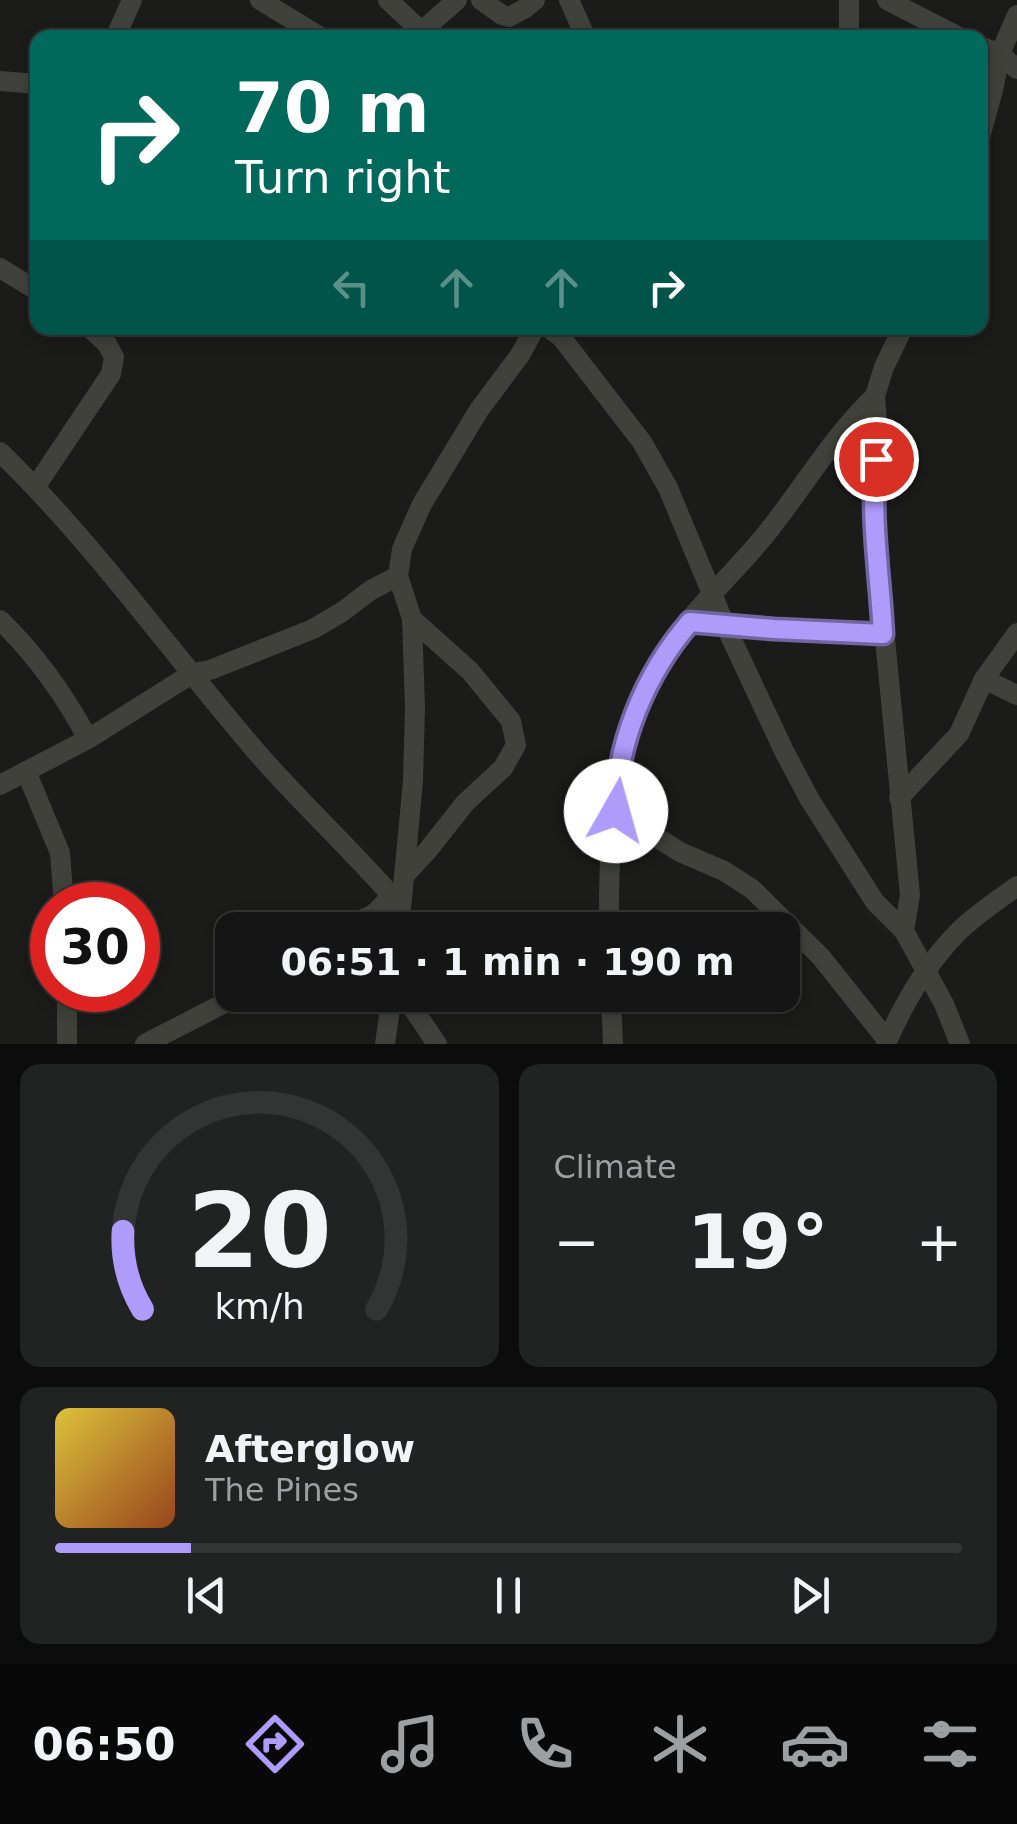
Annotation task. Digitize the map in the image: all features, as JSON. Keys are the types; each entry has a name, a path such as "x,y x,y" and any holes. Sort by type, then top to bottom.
{"street":[{"path":"119,30 132,0"},
{"path":"260,0 309,30"},
{"path":"388,0 414,30"},
{"path":"423,30 457,0"},
{"path":"481,0 509,17 534,0"},
{"path":"569,0 582,30"},
{"path":"849,0 849,30"},
{"path":"886,0 945,30"},
{"path":"988,110 994,90 990,50 1017,15"},
{"path":"990,50 1017,69"},
{"path":"0,81 30,83"},
{"path":"0,268 30,285"},
{"path":"36,486 111,374 114,357 97,335"},
{"path":"378,912 396,896 404,876 413,780 412,619 398,576 402,549 422,504 479,410 531,335"},
{"path":"520,355 554,335"},
{"path":"564,335 642,442 668,488 775,734 810,800 875,902 904,931 944,1004 960,1044"},
{"path":"899,335 875,396 878,437 874,536 910,895 904,931"},
{"path":"610,912 610,858 622,760 634,716 663,657 768,531 854,416 875,396"},
{"path":"0,452 88,544 267,763 396,896 397,912"},
{"path":"0,785 88,739 193,673 210,670 313,629 398,576"},
{"path":"404,876 465,803 504,768 516,745 511,721 470,670 412,619"},
{"path":"0,620 46,671 88,739"},
{"path":"690,622 883,634"},
{"path":"899,798 959,734 984,679 1017,633"},
{"path":"984,679 1017,695"},
{"path":"26,771 60,852 62,882"},
{"path":"616,811 680,852 724,871 752,889 821,957 886,1042 925,971 961,929 1017,886"},
{"path":"154,1042 215,1009"},
{"path":"67,1012 67,1044"},
{"path":"385,1044 390,1012"},
{"path":"415,1012 437,1044"},
{"path":"611,1012 612,1044"}],"route":[{"path":"616,811 622,760 634,716 671,644 690,622 883,634 874,536 876,459"}]}
